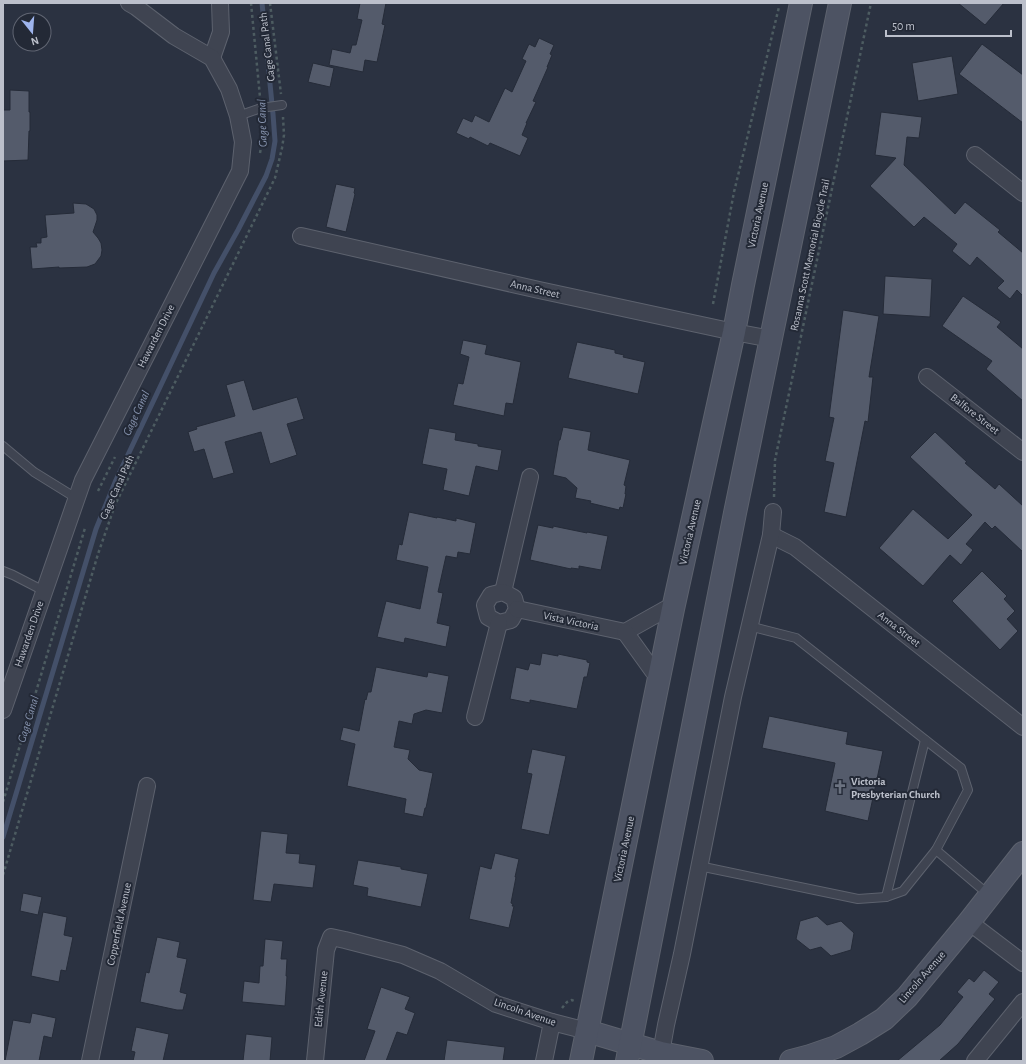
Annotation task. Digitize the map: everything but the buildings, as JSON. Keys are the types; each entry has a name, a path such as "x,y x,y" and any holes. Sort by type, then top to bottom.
{"main road":[{"name":"Victoria Avenue","path":"581,1061 673,609 734,332 801,3"},
{"path":"628,1052 735,513 840,3"},
{"name":"Lincoln Avenue","path":"791,1061 836,1047 884,1019 907,997 990,896 1023,853"},
{"name":"Lincoln Avenue","path":"586,1031 628,1052 661,1052 702,1061"}],"street":[{"path":"129,3 174,36 212,58 221,32 220,3"},
{"name":"Hawarden Drive","path":"3,710 83,480 240,171 243,142 238,116 229,89 212,58"},
{"path":"975,155 1023,194"},
{"name":"Anna Street","path":"301,236 539,290 734,332 771,338"},
{"name":"Balfore Street","path":"927,377 1023,452"},
{"path":"503,592 530,477"},
{"path":"661,1052 700,866 733,696 771,535 773,512"},
{"name":"Anna Street","path":"771,535 795,548 1023,728"},
{"path":"503,592 514,598 517,609 511,620 498,623 488,617 485,605 491,595 503,592"},
{"name":"Vista Victoria","path":"517,609 625,632"},
{"path":"660,676 653,672 625,632 666,609 673,609"},
{"path":"475,717 498,623"},
{"name":"Copperfield Avenue","path":"90,1061 147,786"},
{"path":"969,922 1023,963"},
{"name":"Lincoln Avenue","path":"331,937 403,955 440,971 496,1004 586,1031"},
{"name":"Edith Avenue","path":"315,1061 326,950 331,937"},
{"path":"975,1061 1023,1002"},
{"path":"544,1061 552,1022"}],"lane":[{"path":"238,116 264,108 282,105"},
{"path":"3,446 34,472 76,498"},
{"path":"3,571 44,591"},
{"path":"700,866 858,898 886,898 903,891 936,850 968,790 961,768 796,638 749,626"},
{"path":"886,898 925,740"},
{"path":"936,850 990,896"}],"path":[{"name":"Gage Canal Path","path":"251,3 264,108 262,143 259,158"},
{"name":"Gage Canal Path","path":"3,875 98,554 115,505 275,178 284,135 270,3"},
{"path":"713,304 734,192 780,3"},
{"name":"Rosanna Scott Memorial Bicycle Trail","path":"773,512 775,460 871,3"},
{"name":"Gage Canal Path","path":"96,498 98,490 116,455"},
{"name":"Gage Canal Path","path":"3,802 86,526"}],"waterway":[{"name":"Gage Canal","path":"3,837 96,529 116,480 214,273 266,176 272,159 275,141 262,3"}],"place":[{"name":"Victoria Presbyterian Church","path":"840,787"}]}
